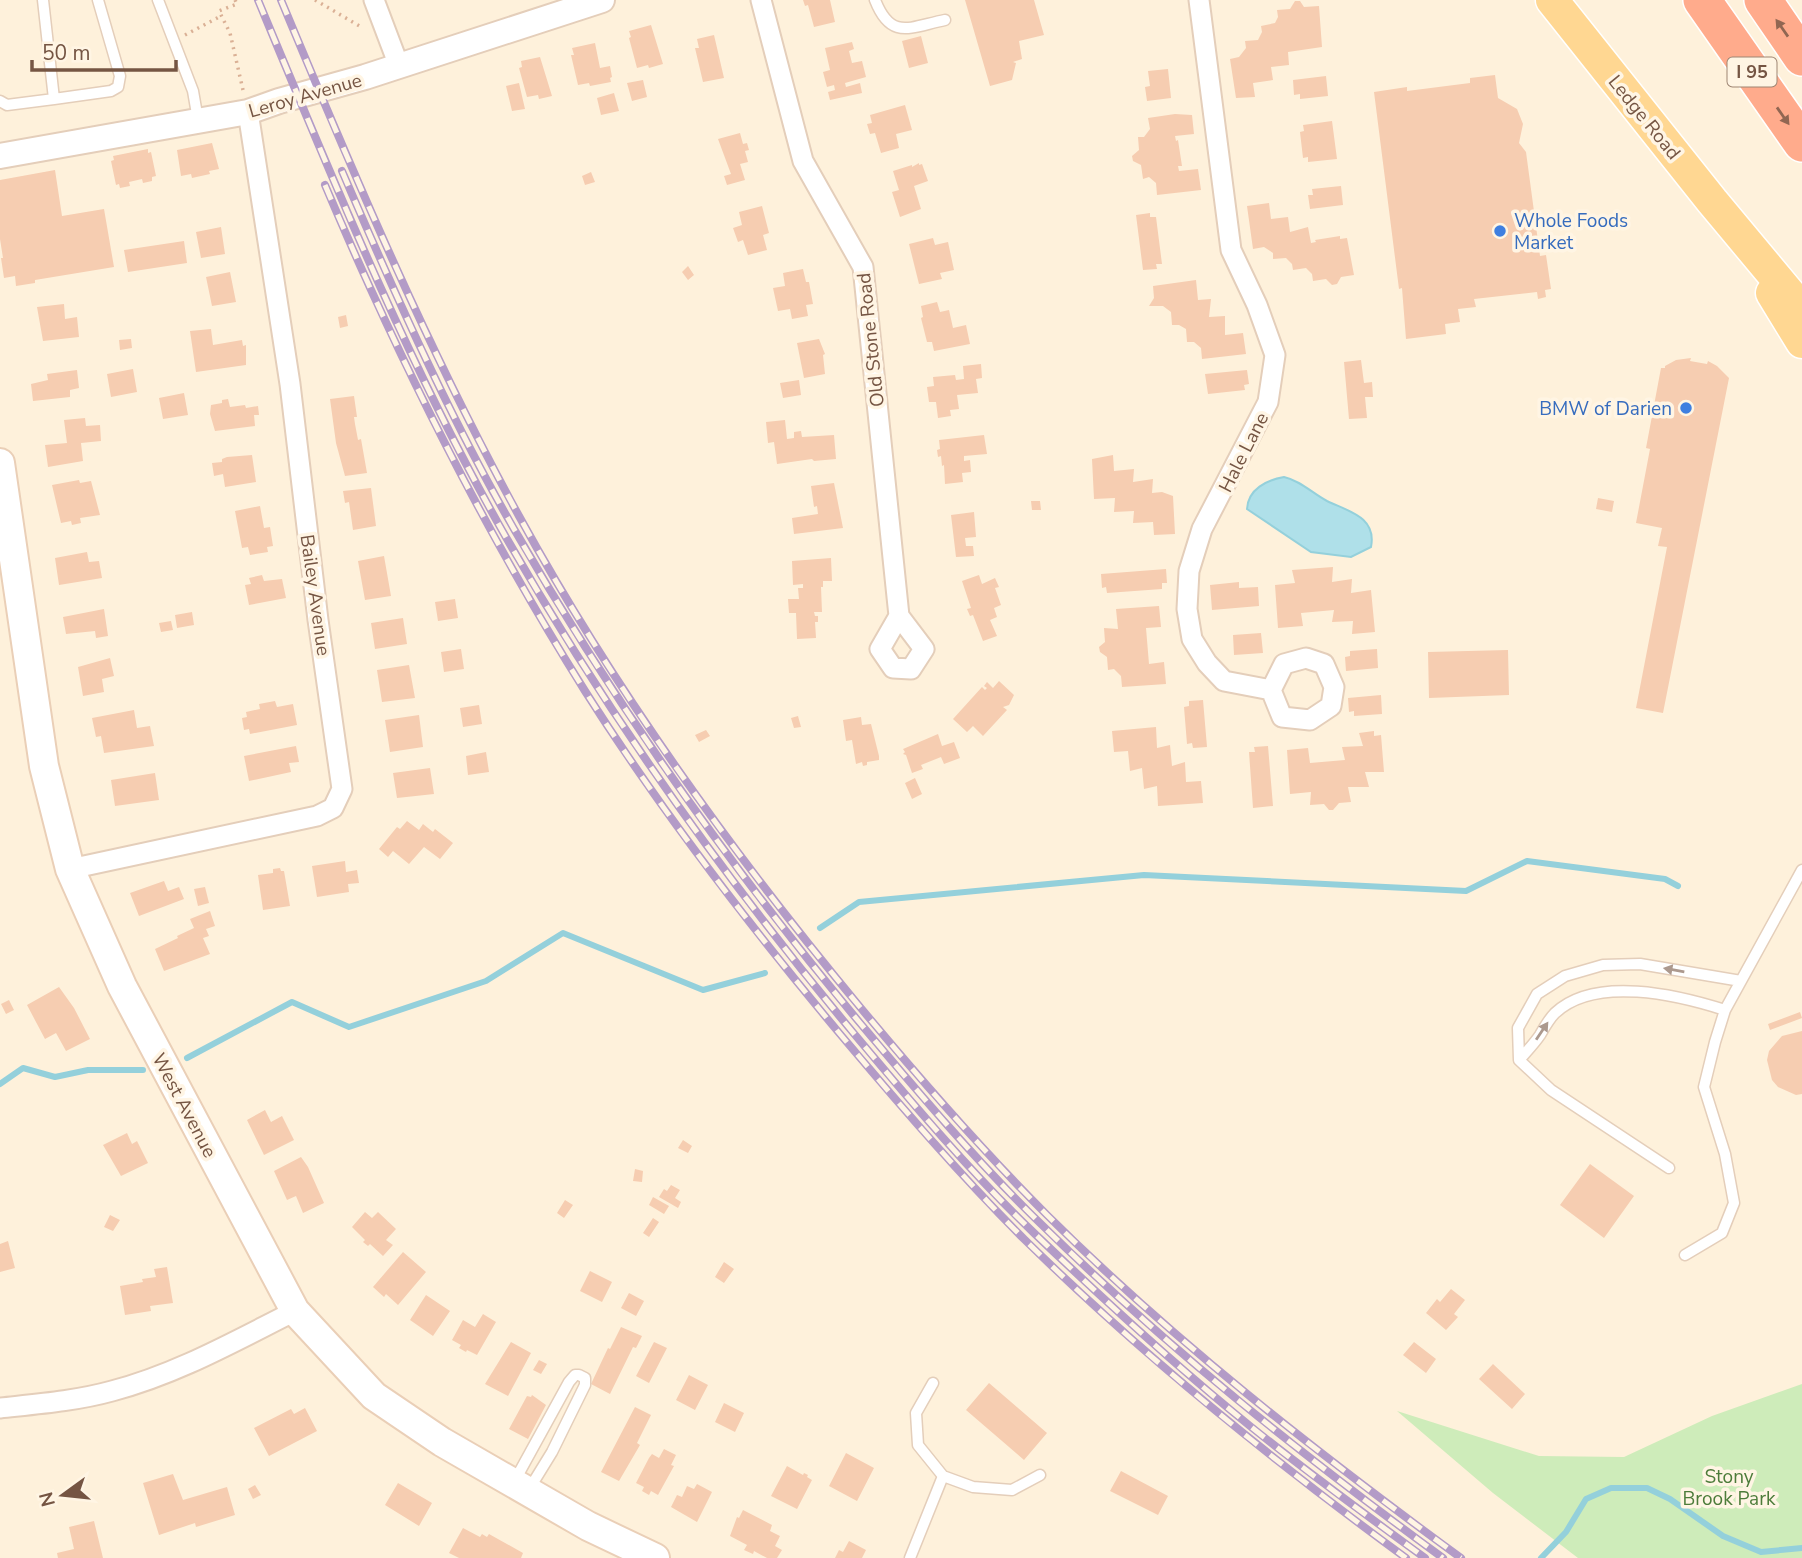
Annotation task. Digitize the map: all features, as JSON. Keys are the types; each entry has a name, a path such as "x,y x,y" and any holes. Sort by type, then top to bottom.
{"highway":[{"name":"I 95","path":"1702,0 1802,143"},
{"name":"I 95","path":"1763,0 1802,57"}],"main road":[{"name":"Ledge Road","path":"1552,0 1802,309"},
{"name":"Ledge Road","path":"1560,0 1579,33"},
{"name":"Ledge Road","path":"1712,201 1802,342"},
{"name":"West Avenue","path":"0,463 44,766 70,869 129,998 295,1311 374,1396 442,1442 588,1526 655,1558"}],"street":[{"path":"373,0 399,66"},
{"name":"Leroy Avenue","path":"0,156 248,112 602,0"},
{"name":"Old Stone Road","path":"761,0 803,161 863,267 898,616"},
{"name":"Hale Lane","path":"1199,0 1231,250 1257,305 1275,355 1268,402 1202,529 1189,571 1187,608 1192,639 1207,663 1224,681 1271,690"},
{"name":"Bailey Avenue","path":"70,869 317,816 333,807 342,789 318,620 290,384 248,112"},
{"path":"0,1408 112,1391 191,1364 295,1311"}],"lane":[{"path":"43,0 54,99"},
{"path":"0,101 7,105 111,91 118,87 120,76 98,0"},
{"path":"158,0 193,91 198,120"},
{"path":"875,0 886,22 899,29 945,20"},
{"path":"1685,1255 1722,1233 1734,1203 1726,1154 1704,1087 1714,1042 1725,1010 1800,875"},
{"path":"1669,1168 1551,1090 1519,1060 1518,1028 1537,994 1565,976 1603,965 1640,964 1741,981"},
{"path":"1519,1060 1538,1039 1554,1013 1575,1000 1607,991 1643,991 1698,1001 1725,1010"},
{"path":"579,1375 585,1378 585,1385 566,1425 521,1487 569,1382 579,1375"},
{"path":"933,1382 916,1413 918,1445 943,1476 973,1487 1012,1490 1040,1475"},
{"path":"910,1558 943,1476"}],"path":[{"path":"235,0 237,4 219,11 230,33 248,112"},
{"path":"315,0 371,32 385,30"},
{"path":"174,40 201,29 221,16"}],"green space":[{"name":"Stony Brook Park","path":"1802,1384 1802,1558 1578,1558 1493,1493 1397,1411 1539,1456 1624,1457 1712,1416"}],"water":[{"path":"1284,477 1359,516 1370,529 1371,547 1351,557 1311,552 1247,509 1255,491 1271,480"}],"building":[{"path":"803,0 830,0 835,22 814,27 808,5 805,6"},
{"path":"965,0 1034,0 1044,35 1019,41 1022,59 1013,62 1016,63 1012,80 990,86"},
{"path":"1295,1 1300,1 1304,7 1319,6 1322,47 1288,52 1289,65 1271,67 1273,80 1253,83 1255,97 1236,98 1230,59 1239,57 1246,48 1245,41 1258,40 1262,32 1261,26 1275,23 1277,10 1290,9"},
{"path":"651,25 663,64 637,68 629,31"},
{"path":"714,35 724,78 703,82 695,48 699,48 697,39"},
{"path":"921,36 928,63 909,68 902,41"},
{"path":"852,42 854,49 849,51 852,63 862,61 866,77 845,83 846,87 860,83 862,93 830,100 828,92 835,90 834,85 827,87 823,72 830,70 825,48"},
{"path":"595,43 600,68 610,66 611,82 578,85 571,55 574,55 572,48"},
{"path":"540,57 552,96 539,99 538,95 527,97 519,68 522,67 521,61"},
{"path":"1168,69 1171,98 1147,101 1145,87 1150,86 1148,71"},
{"path":"1495,75 1498,98 1517,109 1523,124 1519,143 1526,152 1540,256 1546,255 1551,289 1545,290 1546,297 1538,299 1537,292 1474,299 1476,307 1458,309 1460,322 1445,324 1446,334 1406,339 1402,288 1399,289 1374,92 1470,83 1470,78"},
{"path":"1326,76 1328,96 1300,99 1300,94 1294,95 1293,80"},
{"path":"643,80 647,97 632,101 627,83"},
{"path":"519,83 525,109 512,111 506,86"},
{"path":"614,93 619,111 601,115 597,98"},
{"path":"905,105 912,130 896,134 899,148 881,153 875,133 870,134 867,124 872,123 870,115"},
{"path":"1175,114 1192,115 1194,134 1175,136 1182,166 1178,166 1179,171 1198,169 1201,190 1157,195 1156,183 1149,177 1143,179 1141,165 1133,161 1132,156 1139,150 1138,137 1144,137 1150,129 1148,118"},
{"path":"1332,121 1337,159 1308,162 1308,157 1303,158 1300,132 1304,131 1303,125"},
{"path":"740,133 743,144 747,143 749,150 745,151 748,162 740,164 745,180 727,185 724,176 731,174 718,139"},
{"path":"212,143 219,169 192,178 191,174 181,176 177,150"},
{"path":"148,149 156,176 152,177 152,181 143,183 142,179 129,182 130,186 120,188 119,184 116,185 111,161 114,160 113,156"},
{"path":"922,164 928,181 914,186 921,209 900,217 892,192 899,190 893,171"},
{"path":"55,170 62,216 104,209 114,267 35,280 35,283 16,286 15,276 4,278 0,239 0,180"},
{"path":"591,172 595,182 585,185 582,176"},
{"path":"1341,186 1343,205 1310,209 1308,195 1313,195 1312,189"},
{"path":"1269,203 1271,219 1288,217 1290,232 1308,227 1311,243 1340,236 1340,239 1347,238 1354,275 1341,277 1337,284 1332,285 1326,279 1313,281 1312,274 1306,268 1293,270 1292,264 1286,258 1273,259 1273,253 1264,247 1253,249 1247,206"},
{"path":"762,206 769,233 763,235 767,250 748,255 743,240 738,242 733,228 742,225 739,212"},
{"path":"1150,213 1150,217 1156,217 1162,264 1156,264 1157,269 1143,270 1136,215"},
{"path":"221,227 225,254 201,258 196,232"},
{"path":"933,238 935,245 948,242 954,270 940,273 942,279 919,284 909,244"},
{"path":"184,241 187,263 128,272 124,250"},
{"path":"688,266 694,275 688,280 682,272"},
{"path":"803,269 806,282 809,282 813,304 806,305 808,316 792,319 790,309 778,311 773,288 785,286 783,273"},
{"path":"230,272 236,302 212,306 206,277"},
{"path":"1196,280 1198,300 1211,299 1209,317 1225,316 1225,335 1243,333 1246,354 1202,359 1201,348 1194,342 1187,342 1186,329 1172,325 1171,312 1163,306 1149,306 1154,298 1153,286"},
{"path":"937,302 940,312 949,310 953,328 966,325 970,344 934,351 932,342 927,342 921,306"},
{"path":"64,304 65,319 77,317 79,337 43,341 37,307"},
{"path":"346,315 348,326 340,328 338,317"},
{"path":"211,329 213,345 242,340 243,346 246,345 246,365 196,372 190,331"},
{"path":"131,339 132,348 120,350 119,340"},
{"path":"819,339 825,354 825,374 804,378 797,343"},
{"path":"1691,358 1690,361 1707,364 1708,361 1729,378 1663,713 1636,708 1667,547 1658,546 1662,528 1636,523 1661,368 1676,360"},
{"path":"1361,360 1364,383 1372,382 1373,397 1365,397 1367,418 1349,419 1344,362"},
{"path":"981,364 982,378 976,379 978,393 957,395 959,409 950,410 951,416 938,418 936,402 929,402 927,387 934,386 933,377 955,375 956,380 964,379 963,366"},
{"path":"133,369 137,392 111,397 107,374"},
{"path":"77,370 79,388 70,390 70,397 33,401 31,384 48,380 47,374"},
{"path":"1247,370 1249,384 1244,385 1245,390 1208,394 1205,374"},
{"path":"799,380 801,395 783,398 780,383"},
{"path":"184,393 188,415 163,419 159,398"},
{"path":"354,396 357,417 354,417 355,424 358,440 361,439 367,473 345,476 336,443 330,399"},
{"path":"228,399 230,407 258,406 259,415 254,415 255,426 215,431 210,414 211,405"},
{"path":"85,418 86,426 100,425 101,441 81,443 83,461 48,467 45,445 67,443 64,420"},
{"path":"785,420 787,439 794,438 794,432 801,431 802,437 834,435 836,459 777,464 774,442 768,443 766,422"},
{"path":"984,435 987,454 964,456 964,461 970,460 971,472 962,473 963,482 945,484 944,465 942,466 937,450 940,449 939,440"},
{"path":"252,455 256,482 225,487 223,474 214,476 212,463 222,462 222,459 227,457"},
{"path":"1113,455 1114,471 1134,469 1133,482 1153,479 1152,493 1162,492 1173,496 1175,534 1154,535 1153,522 1133,523 1134,511 1114,512 1115,498 1094,499 1092,459"},
{"path":"79,480 80,483 91,481 100,515 80,518 81,523 72,525 71,521 61,523 52,485"},
{"path":"834,483 843,528 794,534 792,518 818,514 817,506 814,507 811,486"},
{"path":"371,488 376,526 353,530 349,502 345,503 343,491"},
{"path":"1598,498 1614,501 1612,512 1596,509"},
{"path":"1031,501 1040,501 1041,510 1032,510"},
{"path":"260,506 264,528 270,527 273,546 267,547 268,552 250,555 248,547 242,548 235,511"},
{"path":"974,512 976,537 965,538 966,546 973,546 974,556 956,557 951,515"},
{"path":"87,552 89,562 99,561 102,578 59,585 55,558"},
{"path":"384,556 391,596 365,600 358,561"},
{"path":"831,558 832,581 823,581 822,612 814,612 815,616 818,616 818,622 815,622 816,638 797,639 796,613 789,613 788,599 799,599 798,588 803,588 803,584 793,585 792,561"},
{"path":"1333,567 1332,582 1352,579 1351,593 1371,590 1375,632 1352,634 1353,621 1332,622 1334,610 1301,613 1303,626 1278,628 1275,585 1295,583 1292,570"},
{"path":"1166,569 1167,583 1162,583 1162,589 1107,593 1106,587 1102,588 1101,574"},
{"path":"262,575 264,581 282,579 286,598 249,605 245,585 251,584 249,578"},
{"path":"979,575 982,584 995,578 999,587 995,588 1001,605 994,608 997,617 990,620 997,636 983,641 973,615 970,616 967,609 971,608 962,581"},
{"path":"1239,582 1239,588 1258,587 1259,606 1212,610 1210,585"},
{"path":"455,599 458,618 438,621 435,602"},
{"path":"1159,606 1161,627 1146,628 1149,664 1164,662 1166,684 1122,687 1121,676 1114,669 1108,670 1107,657 1100,652 1099,647 1105,642 1104,628 1118,629 1116,609"},
{"path":"104,609 108,636 96,638 95,631 66,634 63,617"},
{"path":"192,612 194,625 177,628 175,615"},
{"path":"403,618 407,644 375,649 371,623"},
{"path":"171,621 173,630 161,632 159,623"},
{"path":"1261,633 1263,653 1234,655 1233,635"},
{"path":"461,649 464,669 444,672 441,652"},
{"path":"1377,649 1378,668 1346,671 1345,657 1350,656 1350,651"},
{"path":"1508,650 1509,695 1429,698 1428,652"},
{"path":"110,658 114,676 102,679 104,692 83,696 78,667"},
{"path":"409,665 415,698 382,702 377,670"},
{"path":"999,681 1014,695 1009,705 1003,707 1007,710 983,736 973,726 967,732 953,719 982,687 985,690 987,688 984,686 987,682 993,688"},
{"path":"1381,695 1382,714 1354,716 1354,711 1349,712 1348,698"},
{"path":"1203,700 1207,747 1193,748 1192,743 1187,744 1184,707 1189,706 1189,701"},
{"path":"275,701 277,707 293,704 297,725 250,734 249,729 244,730 242,718 247,717 246,712 260,709 259,704"},
{"path":"479,705 482,724 463,727 460,708"},
{"path":"134,710 137,728 150,726 154,746 104,753 101,736 96,737 92,718"},
{"path":"419,715 423,747 390,752 385,720"},
{"path":"798,716 801,727 794,728 791,718"},
{"path":"861,717 862,725 871,724 879,756 879,760 867,762 867,765 863,766 862,762 856,764 852,740 846,741 843,720"},
{"path":"1156,727 1157,748 1170,745 1172,766 1185,762 1186,782 1201,781 1203,803 1158,806 1157,786 1144,789 1142,768 1130,771 1128,751 1114,752 1112,731"},
{"path":"706,730 710,736 699,742 695,735"},
{"path":"1374,731 1374,736 1381,735 1384,772 1365,772 1369,787 1348,787 1351,802 1339,803 1333,810 1329,810 1324,804 1310,805 1311,792 1290,794 1287,750 1308,748 1310,763 1345,760 1342,747 1363,746 1359,733"},
{"path":"938,734 942,746 954,742 960,758 944,764 941,757 921,765 923,769 912,773 903,749"},
{"path":"296,746 299,762 289,763 291,772 249,781 244,756"},
{"path":"1268,746 1273,806 1253,808 1249,752 1255,752 1254,747"},
{"path":"486,752 489,772 468,775 466,756"},
{"path":"430,768 434,794 397,798 393,773"},
{"path":"155,773 159,800 115,806 111,780"},
{"path":"915,778 922,794 912,799 905,783"},
{"path":"407,821 419,830 423,824 433,832 435,829 453,843 440,859 424,847 409,864 393,851 388,857 379,849 397,827 400,829"},
{"path":"345,861 346,872 357,870 359,883 348,884 349,892 317,897 312,866"},
{"path":"280,868 284,871 290,906 263,910 258,875 273,873 273,869"},
{"path":"164,881 168,891 179,887 184,899 139,916 130,893"},
{"path":"205,887 209,903 198,906 194,889"},
{"path":"210,911 215,926 206,929 209,936 203,938 210,954 164,971 155,949 194,928 190,919"},
{"path":"59,987 74,1008 90,1039 66,1051 56,1033 45,1039 27,1005"},
{"path":"9,1000 14,1010 6,1014 1,1004"},
{"path":"1800,1012 1802,1018 1770,1030 1768,1024"},
{"path":"1802,1031 1802,1094 1796,1095 1778,1087 1772,1080 1767,1060 1769,1051 1782,1036"},
{"path":"265,1110 271,1122 282,1116 294,1140 264,1155 247,1120"},
{"path":"127,1133 132,1144 137,1141 148,1163 121,1176 103,1145"},
{"path":"683,1140 692,1146 688,1153 678,1148"},
{"path":"301,1157 324,1203 303,1213 296,1196 287,1200 274,1171"},
{"path":"1590,1164 1634,1196 1604,1238 1560,1205"},
{"path":"635,1169 643,1171 642,1182 633,1181"},
{"path":"671,1185 680,1190 675,1198 681,1202 678,1208 659,1197 664,1189 667,1191"},
{"path":"653,1197 669,1206 664,1214 649,1205"},
{"path":"565,1200 573,1205 564,1218 557,1213"},
{"path":"365,1212 372,1218 378,1212 396,1229 386,1240 393,1245 383,1256 370,1244 368,1246 363,1242 365,1240 352,1227"},
{"path":"110,1215 120,1220 113,1231 104,1227"},
{"path":"653,1218 659,1222 649,1237 643,1233"},
{"path":"8,1241 15,1268 0,1272 0,1244"},
{"path":"403,1252 426,1272 398,1305 373,1287"},
{"path":"724,1262 734,1269 724,1283 715,1277"},
{"path":"167,1267 173,1303 150,1306 151,1311 125,1315 120,1286 156,1277 154,1269"},
{"path":"590,1271 612,1282 602,1302 580,1291"},
{"path":"1451,1289 1465,1300 1454,1314 1458,1317 1446,1330 1426,1313 1437,1299 1440,1302"},
{"path":"629,1293 644,1301 636,1316 621,1308"},
{"path":"426,1295 450,1311 433,1336 410,1320"},
{"path":"483,1314 496,1322 477,1355 467,1350 466,1352 452,1340 463,1320 475,1327"},
{"path":"621,1327 642,1336 636,1348 633,1347 610,1394 591,1384"},
{"path":"511,1342 531,1353 508,1396 485,1384"},
{"path":"654,1342 667,1348 649,1383 636,1376"},
{"path":"1414,1342 1436,1359 1426,1373 1403,1355"},
{"path":"539,1360 547,1364 541,1374 533,1370"},
{"path":"1493,1364 1525,1394 1512,1409 1479,1379"},
{"path":"689,1375 708,1385 695,1410 676,1400"},
{"path":"989,1383 1047,1433 1024,1460 966,1410"},
{"path":"532,1395 546,1405 528,1439 509,1429 527,1396"},
{"path":"724,1403 744,1413 735,1432 715,1422"},
{"path":"635,1407 651,1415 637,1443 640,1445 619,1481 601,1472"},
{"path":"305,1408 317,1431 269,1456 254,1428 291,1409 294,1414"},
{"path":"664,1449 676,1455 671,1465 674,1466 658,1495 651,1491 649,1495 642,1491 644,1487 636,1483 652,1454 659,1458"},
{"path":"846,1453 874,1468 857,1501 829,1486"},
{"path":"787,1466 808,1475 812,1480 797,1509 771,1496"},
{"path":"1121,1471 1168,1496 1158,1515 1110,1491"},
{"path":"173,1474 183,1500 227,1487 235,1515 196,1527 195,1523 159,1535 143,1483"},
{"path":"398,1483 432,1503 419,1526 385,1505"},
{"path":"697,1484 712,1492 697,1522 671,1507 677,1495 682,1497 687,1486 694,1489"},
{"path":"255,1485 261,1495 253,1499 248,1489"},
{"path":"743,1510 772,1525 770,1531 780,1536 775,1546 782,1550 777,1558 767,1558 754,1551 753,1554 744,1550 747,1545 730,1536 737,1517 739,1518"},
{"path":"94,1521 103,1558 58,1558 57,1553 74,1549 69,1527"},
{"path":"463,1528 480,1537 482,1534 487,1537 489,1534 523,1553 521,1558 459,1558 449,1553"},
{"path":"849,1541 866,1550 862,1558 835,1558 839,1550 843,1552"}],"waterway":[{"path":"820,928 859,902 1144,875 1466,891 1527,861 1665,879 1678,886"},
{"path":"187,1058 292,1002 349,1027 486,981 563,933 703,990 765,973"},
{"path":"0,1084 23,1068 55,1077 88,1070 143,1070"},
{"path":"1541,1558 1566,1532 1586,1499 1611,1488 1647,1488 1670,1499 1723,1536 1761,1552 1802,1548"}],"railway":[{"path":"258,0 373,270 468,468 542,599 583,664 668,792 713,854 856,1036 943,1138 1011,1211 1114,1308 1222,1403 1315,1477 1425,1558"},
{"path":"281,0 364,196 423,326 519,516 595,645 722,831 813,949 905,1061 1047,1215 1196,1351 1353,1478 1461,1558"},
{"path":"342,171 444,397 490,486 553,595 676,783 812,964 970,1151 1088,1269 1236,1399 1338,1480 1443,1558"},
{"path":"325,185 413,380 512,569 614,736 707,867 772,951 930,1138 1024,1239 1115,1324 1209,1406 1406,1558"}],"place":[{"name":"Whole Foods Market","path":"1500,231"},
{"name":"BMW of Darien","path":"1686,408"}]}
